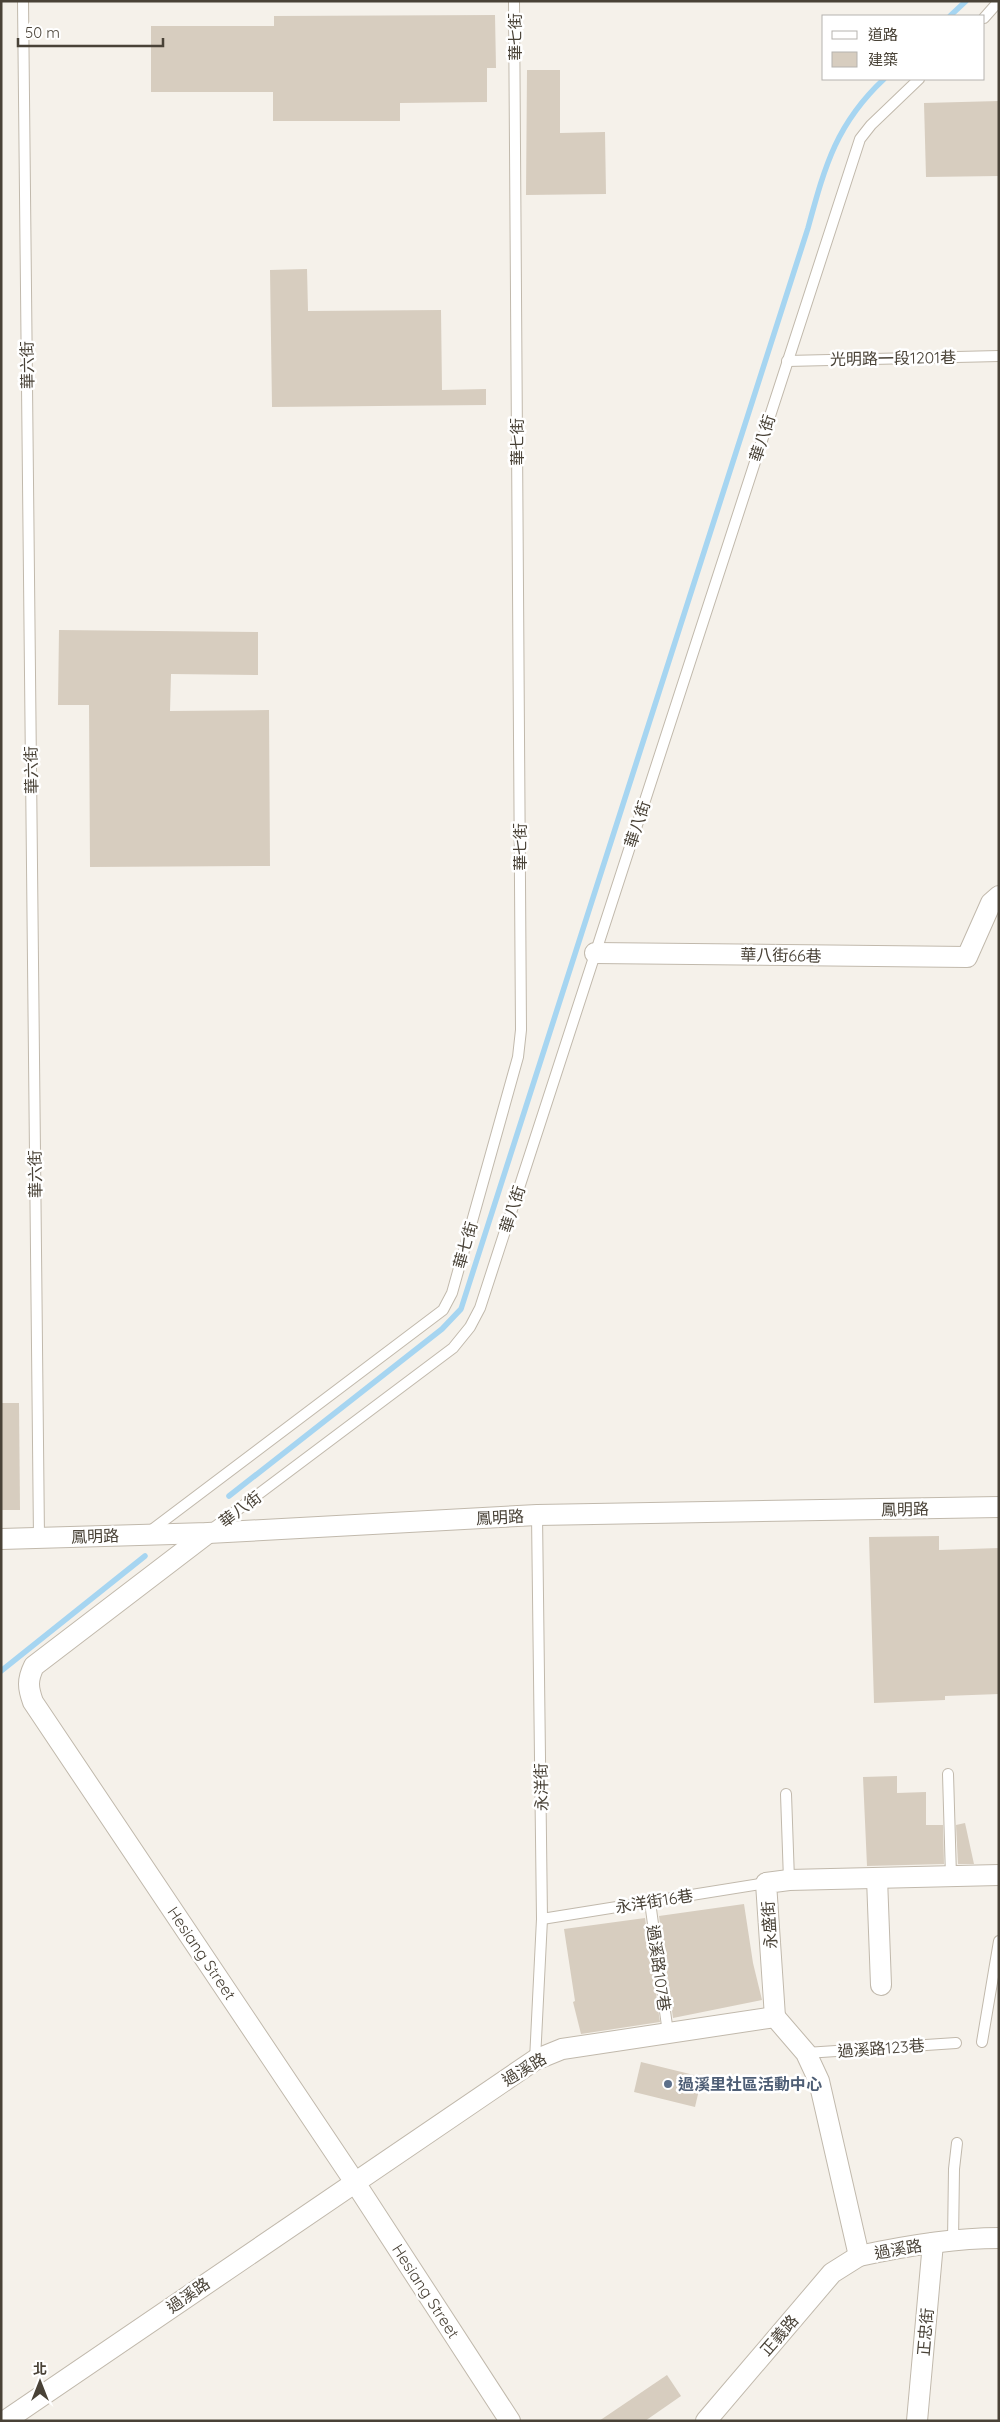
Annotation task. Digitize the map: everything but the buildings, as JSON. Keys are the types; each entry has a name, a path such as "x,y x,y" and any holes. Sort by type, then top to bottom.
{"street":[{"name":"華八街66巷","path":"595,953 967,957 991,903 999,896"},
{"name":"鳳明路","path":"1,1539 208,1533 537,1515 999,1507"},
{"name":"Hesiang Street","path":"208,1533 34,1666 29,1676 28,1687 33,1702 354,2181 510,2421"},
{"name":"永盛街","path":"775,2017 766,1883 789,1880 999,1875"},
{"path":"877,1878 881,1986"},
{"name":"過溪路","path":"5,2421 354,2181 535,2060 562,2049 775,2017 806,2053 818,2081 859,2256 954,2240 999,2238"},
{"name":"正忠街","path":"917,2421 933,2243"},
{"name":"正義路","path":"706,2421 832,2273 859,2256"}],"lane":[{"name":"華六街","path":"24,1 38,1538"},
{"name":"華七街","path":"146,1534 444,1310 452,1293 518,1057 521,1030 514,1"},
{"path":"985,17 999,1"},
{"name":"華八街","path":"208,1533 453,1348 470,1328 480,1308 860,139 871,124 918,80"},
{"name":"光明路一段1201巷","path":"787,361 999,356"},
{"name":"永洋街","path":"535,2060 542,1919 537,1515"},
{"path":"948,1774 951,1876"},
{"path":"786,1794 789,1880"},
{"name":"永洋街16巷","path":"542,1919 766,1883"},
{"name":"過溪路107巷","path":"650,1902 668,2033"},
{"path":"982,2042 999,1941"},
{"name":"過溪路123巷","path":"806,2053 956,2043"},
{"path":"954,2240 954,2169 957,2143"}],"waterway":[{"path":"951,15 966,1"},
{"path":"229,1496 442,1329 461,1309 808,228 820,185 834,147 843,130 854,113 883,80"},
{"path":"1,1671 145,1556"}],"place":[{"name":"過溪里社區活動中心","path":"668,2084"}]}
